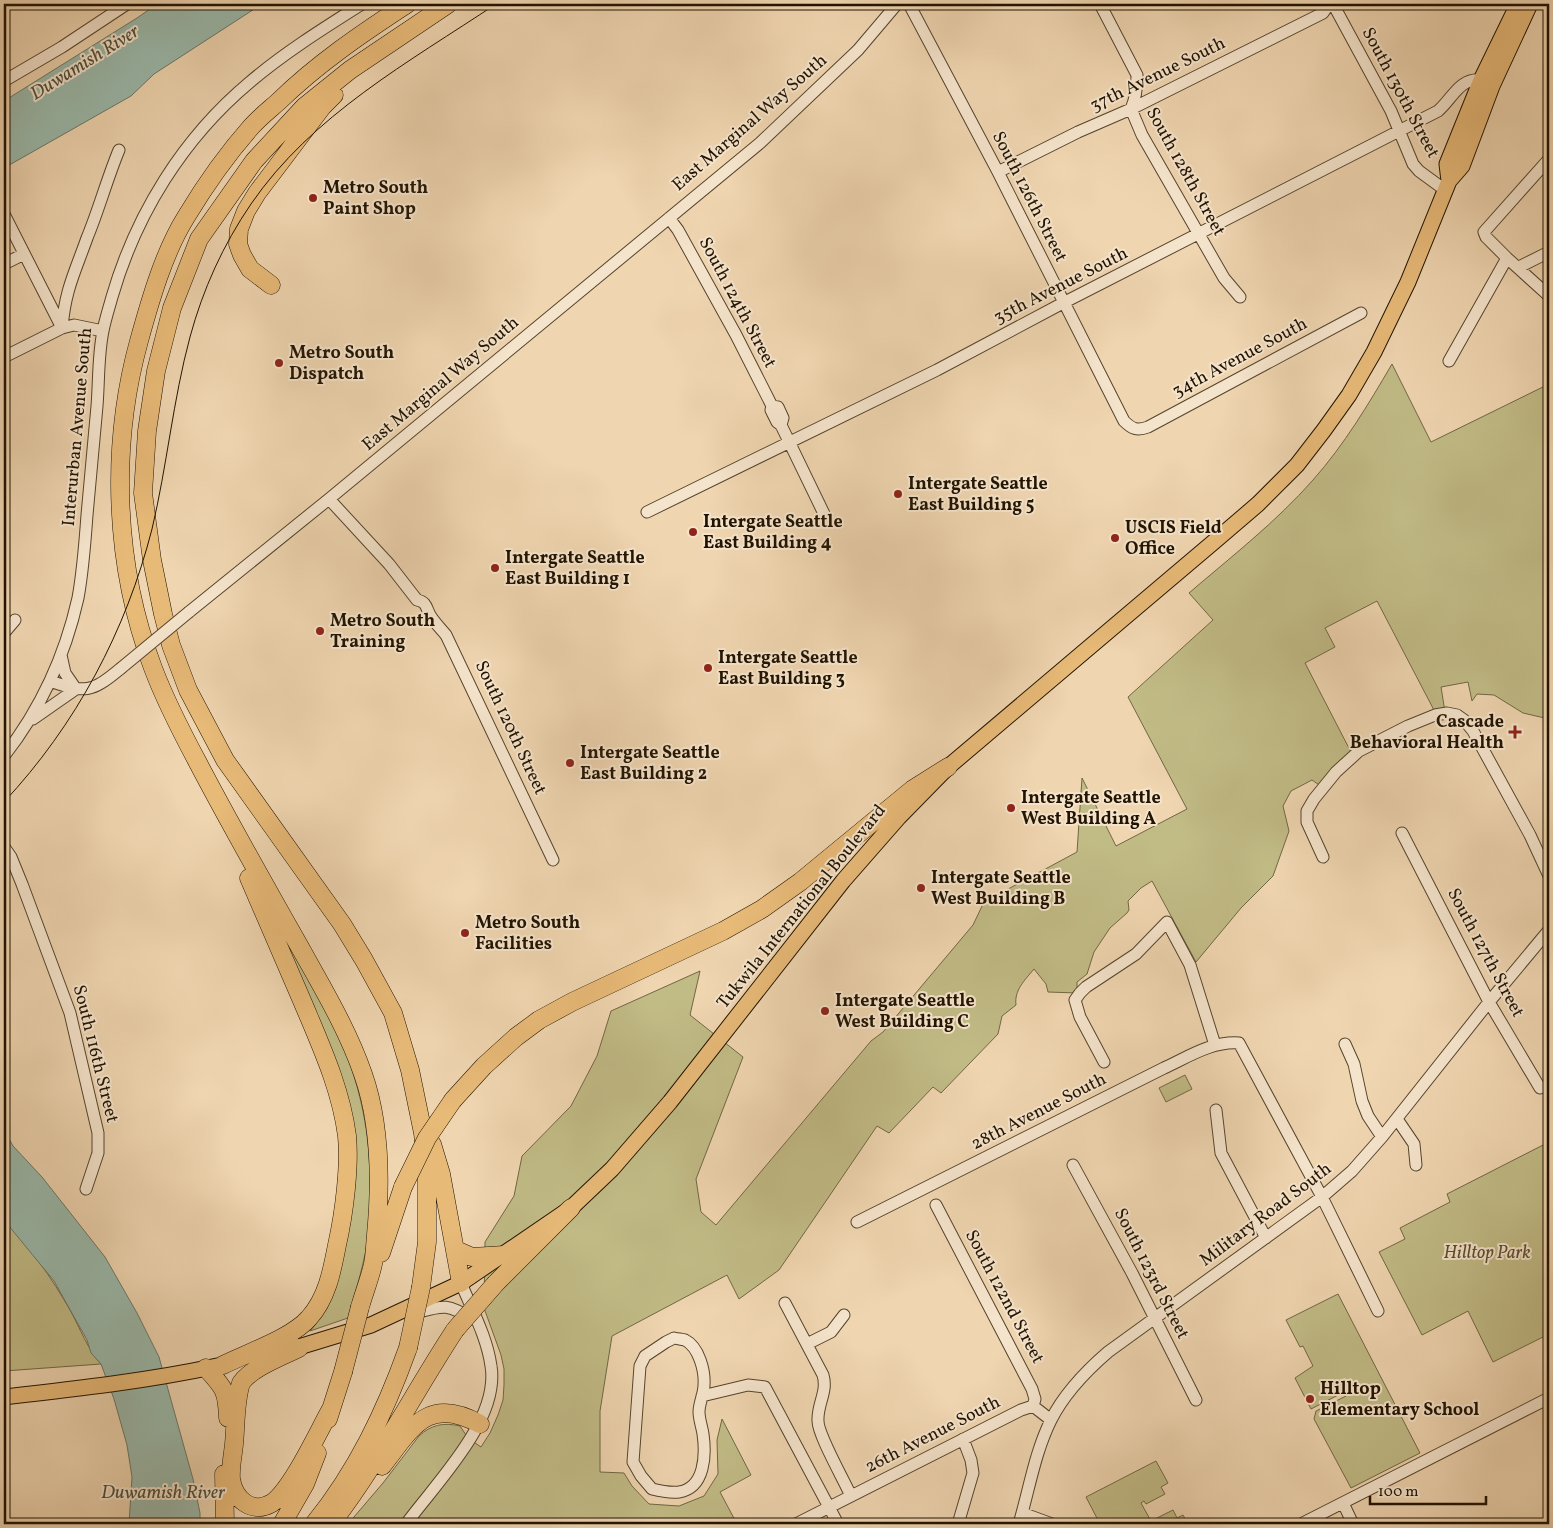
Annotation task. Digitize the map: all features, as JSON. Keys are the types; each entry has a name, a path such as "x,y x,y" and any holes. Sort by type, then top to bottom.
{"highway":[{"path":"282,1524 305,1484 320,1446 343,1372 373,1263 380,1197 378,1153 372,1111 364,1076 344,1028 223,812 169,706 152,666 135,611 129,579 120,479 121,450 134,359 146,314 167,257 184,219 251,126 307,74 358,36 407,4"},
{"path":"448,4 350,70 304,107 254,161 199,239 172,308 156,372 147,431 143,493 152,560 163,614 188,690 225,760 342,924 393,1013 441,1174 461,1283"},
{"path":"271,285 250,269 238,244 238,229 246,211 322,107 390,42"},
{"path":"373,1263 383,1252 403,1187 427,1138 453,1100 484,1066 516,1038 539,1020 572,1002 716,935 762,909 800,882 913,789 948,767"},
{"path":"223,812 327,1059 340,1100 347,1136 347,1161 340,1232 330,1277 321,1300 309,1319 301,1326 288,1334 214,1366 220,1384 227,1396 228,1421 224,1468 225,1524"},
{"path":"314,1524 350,1475 371,1437 392,1391 408,1348 421,1287 427,1242 427,1172 423,1133 410,1070"},
{"path":"331,1524 351,1499 424,1377 455,1330 496,1283 571,1208"},
{"path":"456,1250 472,1257 505,1254"},
{"path":"300,1348 255,1371 241,1383 231,1479 242,1502 252,1506 263,1507 270,1504 283,1492 331,1409"},
{"path":"351,1499 374,1478 412,1428 427,1416 444,1412 466,1416 480,1424"}],"main road":[{"name":"Tukwila International Boulevard","path":"1447,186 1447,164 1481,80 1518,4"},
{"name":"Tukwila International Boulevard","path":"4,1397 88,1388 185,1373 300,1348 380,1321 461,1283 571,1208 612,1169 670,1102 843,881 899,817 948,767 1258,504 1297,465 1350,395 1374,352 1408,282 1447,186 1462,166 1492,86 1530,4"}],"street":[{"path":"4,81 62,47 127,4"},
{"name":"Interurban Avenue South","path":"50,682 73,618 82,576 103,331 119,272 134,234 172,168 190,144 220,111 250,82 301,44 362,4"},
{"name":"East Marginal Way South","path":"50,682 76,689 97,687 120,669 329,499 778,127 858,50 898,4"},
{"name":"South 126th Street","path":"909,4 998,172 1124,421 1134,429"},
{"name":"South 128th Street","path":"1100,4 1137,75 1135,98 1131,109 1142,135 1224,278 1240,297"},
{"name":"37th Avenue South","path":"998,172 1078,132 1131,109 1323,13 1331,4"},
{"name":"South 130th Street","path":"1331,4 1391,111 1413,164 1419,171 1447,186"},
{"name":"35th Avenue South","path":"647,512 937,370 1063,303 1438,111 1448,103 1463,83 1471,79 1481,80"},
{"path":"62,328 65,301 72,276 88,238 105,183 119,150"},
{"path":"1549,159 1484,232 1486,237 1507,258 1549,296"},
{"path":"4,214 62,328"},
{"name":"South 124th Street","path":"668,218 680,233 736,335 772,406 771,410 777,422 781,424 827,520"},
{"path":"1519,267 1549,252"},
{"path":"4,264 24,254"},
{"path":"1449,361 1507,258"},
{"name":"34th Avenue South","path":"1134,429 1140,430 1148,427 1361,313"},
{"path":"4,356 62,328 74,325 103,331"},
{"name":"South 120th Street","path":"329,499 389,564 418,600 417,605 423,612 429,614 446,636 553,860"},
{"path":"4,633 15,620"},
{"path":"28,723 76,689 65,673 61,655"},
{"path":"4,756 28,723 50,682"},
{"path":"1323,857 1307,822 1308,811 1314,799 1336,772 1359,751 1408,726 1435,715 1447,713 1457,715 1473,731 1530,835 1549,876"},
{"name":"South 127th Street","path":"1402,833 1489,1002 1540,1088"},
{"name":"South 116th Street","path":"4,847 22,884 70,1013 98,1133 98,1153 86,1189"},
{"path":"1104,1062 1080,1017 1075,1000 1086,987 1136,954 1167,922 1190,965 1215,1045"},
{"name":"Military Road South","path":"1021,1519 1039,1450 1051,1420 1072,1388 1088,1369 1108,1352 1322,1198 1352,1171 1397,1119 1489,1002 1549,930"},
{"name":"28th Avenue South","path":"857,1222 1119,1090 1215,1045 1229,1042 1240,1043 1322,1198"},
{"path":"1345,1044 1354,1064 1362,1101 1368,1116 1382,1137"},
{"path":"1216,1110 1221,1153 1266,1238"},
{"path":"1397,1119 1414,1144 1416,1166"},
{"name":"South 123rd Street","path":"1073,1165 1132,1274 1196,1400"},
{"path":"1322,1198 1378,1311"},
{"name":"South 122nd Street","path":"936,1205 1032,1389 1035,1399 1032,1406"},
{"path":"406,1524 480,1424 491,1394 492,1380 489,1354 461,1283"},
{"path":"785,1303 825,1382 824,1394 818,1415 819,1429 851,1496"},
{"path":"380,1321 444,1307 457,1310 479,1325"},
{"path":"807,1344 831,1332 844,1315"},
{"path":"674,1338 691,1344 696,1350 704,1374 702,1396 699,1411 704,1436 704,1465 701,1474 689,1489 679,1492 652,1489 641,1476 633,1462 640,1366 645,1356 674,1338"},
{"path":"702,1396 748,1385 765,1387 838,1524"},
{"path":"1301,1524 1549,1398"},
{"path":"1032,1406 1051,1420"},
{"name":"26th Avenue South","path":"796,1524 1032,1406"},
{"path":"958,1524 972,1473 971,1460 963,1439"},
{"path":"1342,1503 1353,1524"},
{"path":"1021,1519 1052,1524"}],"green space":[{"path":"1392,364 1431,442 1549,384 1549,719 1523,713 1494,695 1477,694 1472,701 1468,682 1441,687 1445,712 1436,714 1377,601 1325,628 1335,647 1305,663 1353,756 1322,787 1312,780 1291,791 1283,806 1289,831 1273,876 1241,908 1196,962 1152,881 1141,888 1128,901 1129,910 1110,928 1094,952 1087,974 1077,982 1077,993 1048,992 1046,984 1034,969 1018,990 1016,1005 1002,1016 998,1034 941,1093 933,1087 889,1133 877,1126 779,1270 739,1299 727,1275 612,1336 600,1411 600,1472 624,1473 632,1486 649,1504 679,1506 704,1496 718,1474 717,1440 722,1419 751,1475 720,1492 737,1524 348,1524 419,1436 428,1429 448,1424 460,1426 468,1438 481,1447 490,1433 503,1400 504,1369 501,1355 484,1308 485,1242 514,1196 522,1156 571,1106 597,1056 611,1011 700,971 690,1015 743,1057 696,1179 701,1212 716,1225 871,1041 883,1032 973,925 984,902 1077,852 1082,778 1116,846 1187,809 1128,697 1213,620 1189,593 1269,525 1313,480 1345,439"},
{"path":"277,923 326,1010 350,1064 360,1096 369,1162 370,1212 368,1240 348,1318 310,1331 327,1306 338,1277 351,1150"},
{"path":"1185,1075 1192,1089 1166,1102 1159,1088"},
{"name":"Hilltop Park","path":"1549,1142 1549,1334 1493,1362 1468,1311 1422,1335 1379,1252 1405,1239 1400,1228 1450,1202 1447,1194"},
{"path":"4,1220 22,1240 48,1275 70,1310 88,1346 101,1364 4,1371"},
{"path":"1338,1294 1420,1453 1351,1488 1314,1419 1316,1411 1346,1396 1344,1392 1311,1409 1295,1378 1313,1366 1303,1346 1300,1347 1286,1320"},
{"path":"1156,1461 1168,1483 1161,1487 1165,1494 1146,1504 1144,1501 1141,1503 1151,1521 1173,1510 1177,1518 1183,1515 1188,1524 1100,1524 1086,1497"}],"water":[{"name":"Duwamish River","path":"157,4 262,4 154,74 131,96 4,168 4,101"},
{"name":"Duwamish River","path":"4,1130 13,1146 42,1177 105,1257 137,1313 159,1357 193,1479 200,1513 200,1524 129,1524 132,1477 127,1445 114,1399 101,1364 91,1353 87,1340 54,1281 4,1220"}],"tram line":[{"path":"4,802 30,772 76,709 113,640 128,604 152,529 179,385 195,319 215,268 231,235 275,172 332,117 396,69 496,4"}],"place":[{"name":"Metro South Paint Shop","path":"313,198"},
{"name":"Metro South Dispatch","path":"279,363"},
{"name":"Intergate Seattle East Building 5","path":"898,494"},
{"name":"Intergate Seattle East Building 4","path":"693,532"},
{"name":"USCIS Field Office","path":"1115,538"},
{"name":"Intergate Seattle East Building 1","path":"495,568"},
{"name":"Metro South Training","path":"320,631"},
{"name":"Intergate Seattle East Building 3","path":"708,668"},
{"name":"Cascade Behavioral Health","path":"1515,732"},
{"name":"Intergate Seattle East Building 2","path":"570,763"},
{"name":"Intergate Seattle West Building A","path":"1011,808"},
{"name":"Intergate Seattle West Building B","path":"921,888"},
{"name":"Metro South Facilities","path":"465,933"},
{"name":"Intergate Seattle West Building C","path":"825,1011"},
{"name":"Hilltop Elementary School","path":"1310,1399"}]}
